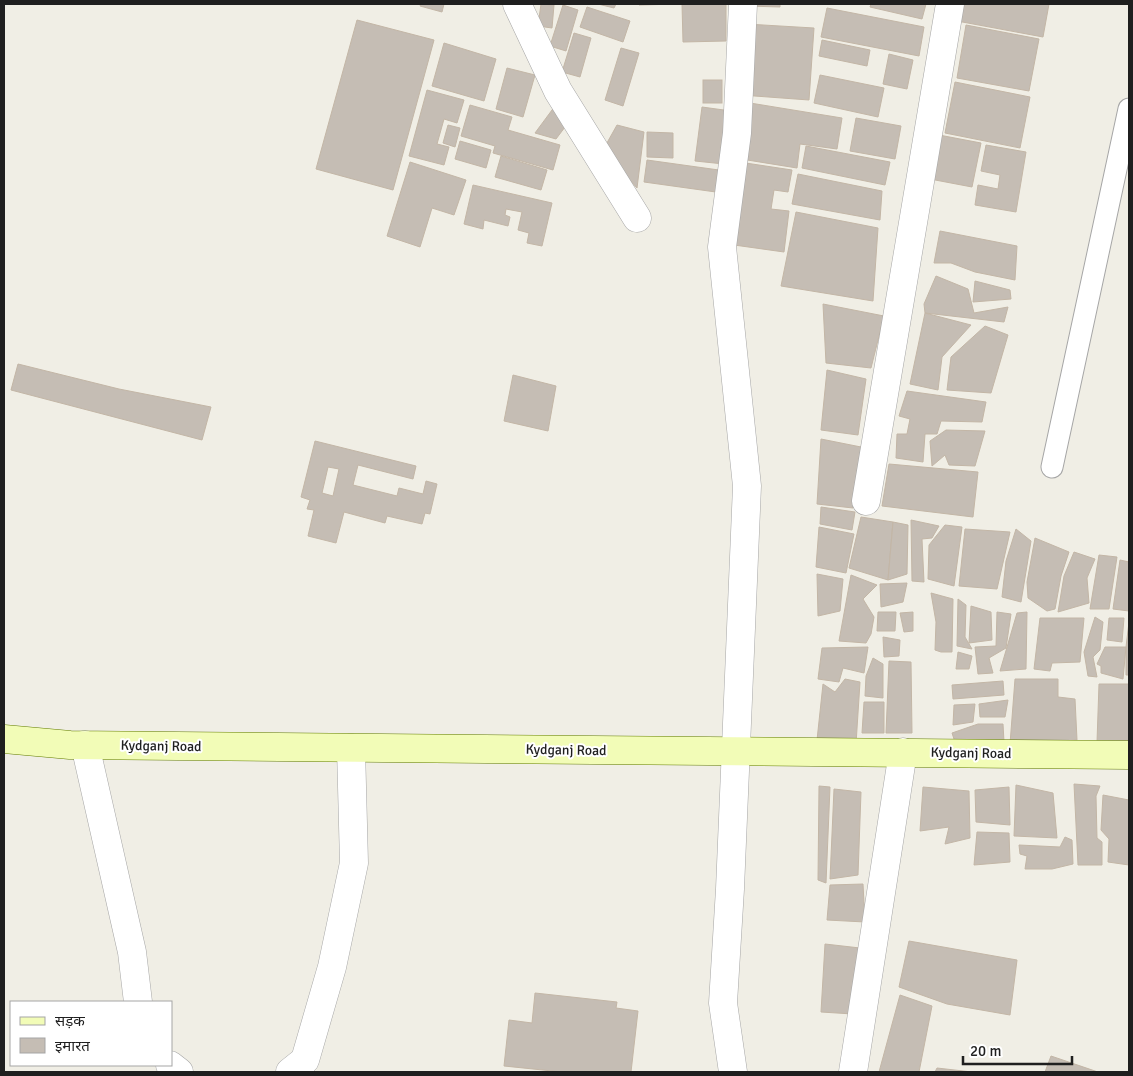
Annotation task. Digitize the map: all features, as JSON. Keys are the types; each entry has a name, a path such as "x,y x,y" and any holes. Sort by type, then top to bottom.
{"main road":[{"name":"Kydganj Road","path":"4,739 85,745 904,752 1129,756"}],"street":[{"path":"517,4 558,90 637,218"},
{"path":"733,1072 723,1003 730,889 747,486 722,247 738,133 743,4"},
{"path":"866,501 950,4"},
{"path":"85,745 132,952 138,1001"},
{"path":"290,1072 305,1060 332,967 354,864 351,748"},
{"path":"853,1072 904,752"}],"lane":[{"path":"1052,467 1129,109"}],"building":[{"path":"421,4 444,4 442,12 420,6"},
{"path":"541,4 554,5 552,28 538,26"},
{"path":"598,4 616,4 614,8"},
{"path":"639,4 678,4 639,5"},
{"path":"682,4 726,4 726,41 683,42"},
{"path":"747,4 780,4 780,7 747,6"},
{"path":"871,4 926,4 922,19 870,7"},
{"path":"960,4 1049,4 1043,37 957,21"},
{"path":"563,5 578,10 566,51 550,46"},
{"path":"587,7 630,21 623,42 580,27"},
{"path":"827,8 924,27 919,56 821,37"},
{"path":"357,20 434,40 393,190 316,169"},
{"path":"746,24 814,28 809,100 741,95"},
{"path":"966,25 1039,39 1029,91 957,78"},
{"path":"574,33 591,38 580,77 562,72"},
{"path":"822,40 870,50 867,66 819,56"},
{"path":"444,43 496,59 484,101 432,86"},
{"path":"621,48 639,53 623,106 605,100"},
{"path":"889,54 913,60 907,89 883,84"},
{"path":"507,68 535,75 523,117 496,109"},
{"path":"820,75 884,88 878,117 814,103"},
{"path":"703,80 722,80 722,103 703,103"},
{"path":"955,82 1030,97 1020,148 945,133"},
{"path":"427,90 464,100 457,123 444,119 437,144 449,147 444,165 409,156"},
{"path":"750,103 842,118 837,149 800,144 797,168 741,159"},
{"path":"470,105 512,117 508,130 560,145 553,170 493,153 495,146 461,136"},
{"path":"555,106 568,123 556,139 535,133"},
{"path":"702,107 731,111 724,164 695,161"},
{"path":"856,118 901,126 895,159 850,151"},
{"path":"448,125 460,128 455,147 443,143"},
{"path":"617,125 644,132 637,188 603,150"},
{"path":"647,132 673,133 673,158 647,157"},
{"path":"939,135 981,143 972,187 930,179"},
{"path":"460,141 491,150 486,168 455,159"},
{"path":"986,145 1026,152 1016,212 975,205 978,185 998,189 1000,175 981,171"},
{"path":"806,146 890,162 885,185 802,168"},
{"path":"501,156 547,170 541,190 495,177"},
{"path":"647,160 726,171 723,193 644,182"},
{"path":"410,162 466,180 454,215 432,208 420,247 387,236"},
{"path":"739,162 792,170 788,192 774,190 771,209 789,211 784,252 727,244"},
{"path":"798,174 882,191 880,220 792,204"},
{"path":"473,185 552,203 542,246 527,243 529,233 518,230 522,212 506,209 505,215 510,217 508,226 484,220 483,229 464,224"},
{"path":"796,212 878,228 873,301 781,286"},
{"path":"940,231 1017,246 1015,280 975,272 951,263 934,263"},
{"path":"936,276 968,289 974,313 1008,307 1004,322 925,313 924,304"},
{"path":"975,281 1010,290 1011,299 973,302"},
{"path":"823,304 884,316 871,368 826,363"},
{"path":"925,313 971,325 942,357 938,390 910,384"},
{"path":"985,326 1008,335 991,393 947,390 951,357"},
{"path":"18,364 119,389 211,407 202,440 11,390"},
{"path":"827,370 866,379 858,435 821,430"},
{"path":"513,375 556,386 548,431 504,421"},
{"path":"907,391 986,402 982,422 941,421 937,434 925,434 923,462 896,458 897,434 907,434 910,419 899,416"},
{"path":"946,430 985,431 975,466 949,465 945,455 932,466 930,441"},
{"path":"821,439 866,448 853,508 817,504"},
{"path":"315,441 416,466 413,479 358,465 353,485 397,496 399,488 423,494 426,481 437,484 430,514 425,513 422,524 387,516 385,523 344,512 336,543 308,536 314,510 307,509 310,500 301,497","holes":["328,467 339,469 333,496 322,493"]},
{"path":"889,464 978,472 973,517 882,506"},
{"path":"821,507 855,512 852,530 820,524"},
{"path":"861,517 893,522 888,580 849,568"},
{"path":"911,520 939,526 932,538 922,539 924,582 912,581"},
{"path":"893,522 908,525 907,574 888,580"},
{"path":"945,525 962,527 954,586 928,579 929,545"},
{"path":"819,527 854,534 846,573 816,567"},
{"path":"965,529 1010,532 997,589 959,586"},
{"path":"1016,529 1031,541 1021,602 1002,597 1006,561"},
{"path":"1035,538 1069,552 1061,576 1055,609 1047,611 1028,598 1027,582"},
{"path":"1074,552 1095,559 1087,578 1089,603 1058,612 1064,576"},
{"path":"1099,555 1117,557 1109,609 1090,609"},
{"path":"1120,560 1129,562 1129,611 1113,609"},
{"path":"817,574 843,579 840,611 818,616"},
{"path":"851,575 877,585 863,599 874,617 871,634 866,643 839,641"},
{"path":"907,583 903,602 881,607 880,584"},
{"path":"931,593 953,599 952,652 935,650 936,622"},
{"path":"958,599 966,605 965,637 972,649 957,646"},
{"path":"971,606 991,612 992,640 969,643"},
{"path":"878,612 896,612 895,631 877,631"},
{"path":"913,612 913,631 904,632 900,613"},
{"path":"997,612 1011,614 1006,648 989,658 993,673 978,674 975,647 996,646"},
{"path":"1027,612 1026,669 1000,671 1017,613"},
{"path":"1095,617 1103,622 1100,650 1093,657 1097,677 1088,676 1084,652"},
{"path":"1040,618 1084,618 1080,662 1052,663 1050,671 1034,669"},
{"path":"1109,618 1124,618 1122,642 1107,640"},
{"path":"1129,622 1129,675 1126,675 1126,647"},
{"path":"883,637 900,640 899,656 884,657"},
{"path":"868,647 864,673 843,668 839,682 818,679 822,648"},
{"path":"1105,647 1126,647 1123,679 1101,673 1101,666 1097,664"},
{"path":"958,652 972,656 969,669 956,669"},
{"path":"873,658 883,664 883,698 865,696 866,676"},
{"path":"889,661 911,662 912,733 886,733"},
{"path":"845,679 860,682 856,744 817,740 823,684 835,692"},
{"path":"1015,679 1058,679 1058,697 1075,699 1077,740 1010,744"},
{"path":"1003,681 1004,695 953,699 952,685"},
{"path":"1099,684 1129,684 1129,741 1097,742"},
{"path":"1008,700 1005,717 980,717 979,704"},
{"path":"864,702 884,702 884,733 862,733"},
{"path":"975,704 973,722 953,725 954,705"},
{"path":"978,724 1003,724 1004,742 956,745 952,733"},
{"path":"1074,784 1100,786 1096,796 1097,838 1102,842 1102,865 1078,865"},
{"path":"1016,785 1053,793 1057,838 1014,836"},
{"path":"819,786 830,787 826,883 818,880"},
{"path":"923,787 969,791 970,838 945,844 949,827 920,831"},
{"path":"1009,787 1010,825 976,822 975,790"},
{"path":"834,789 861,792 858,875 830,879"},
{"path":"1103,795 1129,800 1129,865 1108,862 1109,839 1101,830"},
{"path":"977,832 1009,833 1010,862 974,865"},
{"path":"1065,837 1072,840 1073,864 1052,869 1025,869 1027,856 1020,854 1019,845 1060,847"},
{"path":"863,884 865,922 827,920 830,885"},
{"path":"909,941 1017,960 1010,1015 947,1004 899,987"},
{"path":"825,944 860,948 853,1014 821,1012"},
{"path":"535,993 617,1002 616,1008 638,1011 631,1072 562,1072 504,1066 509,1020 532,1023"},
{"path":"900,995 932,1006 919,1072 879,1072"},
{"path":"1051,1056 1098,1072 1045,1072"},
{"path":"937,1068 972,1072 935,1072"}]}
